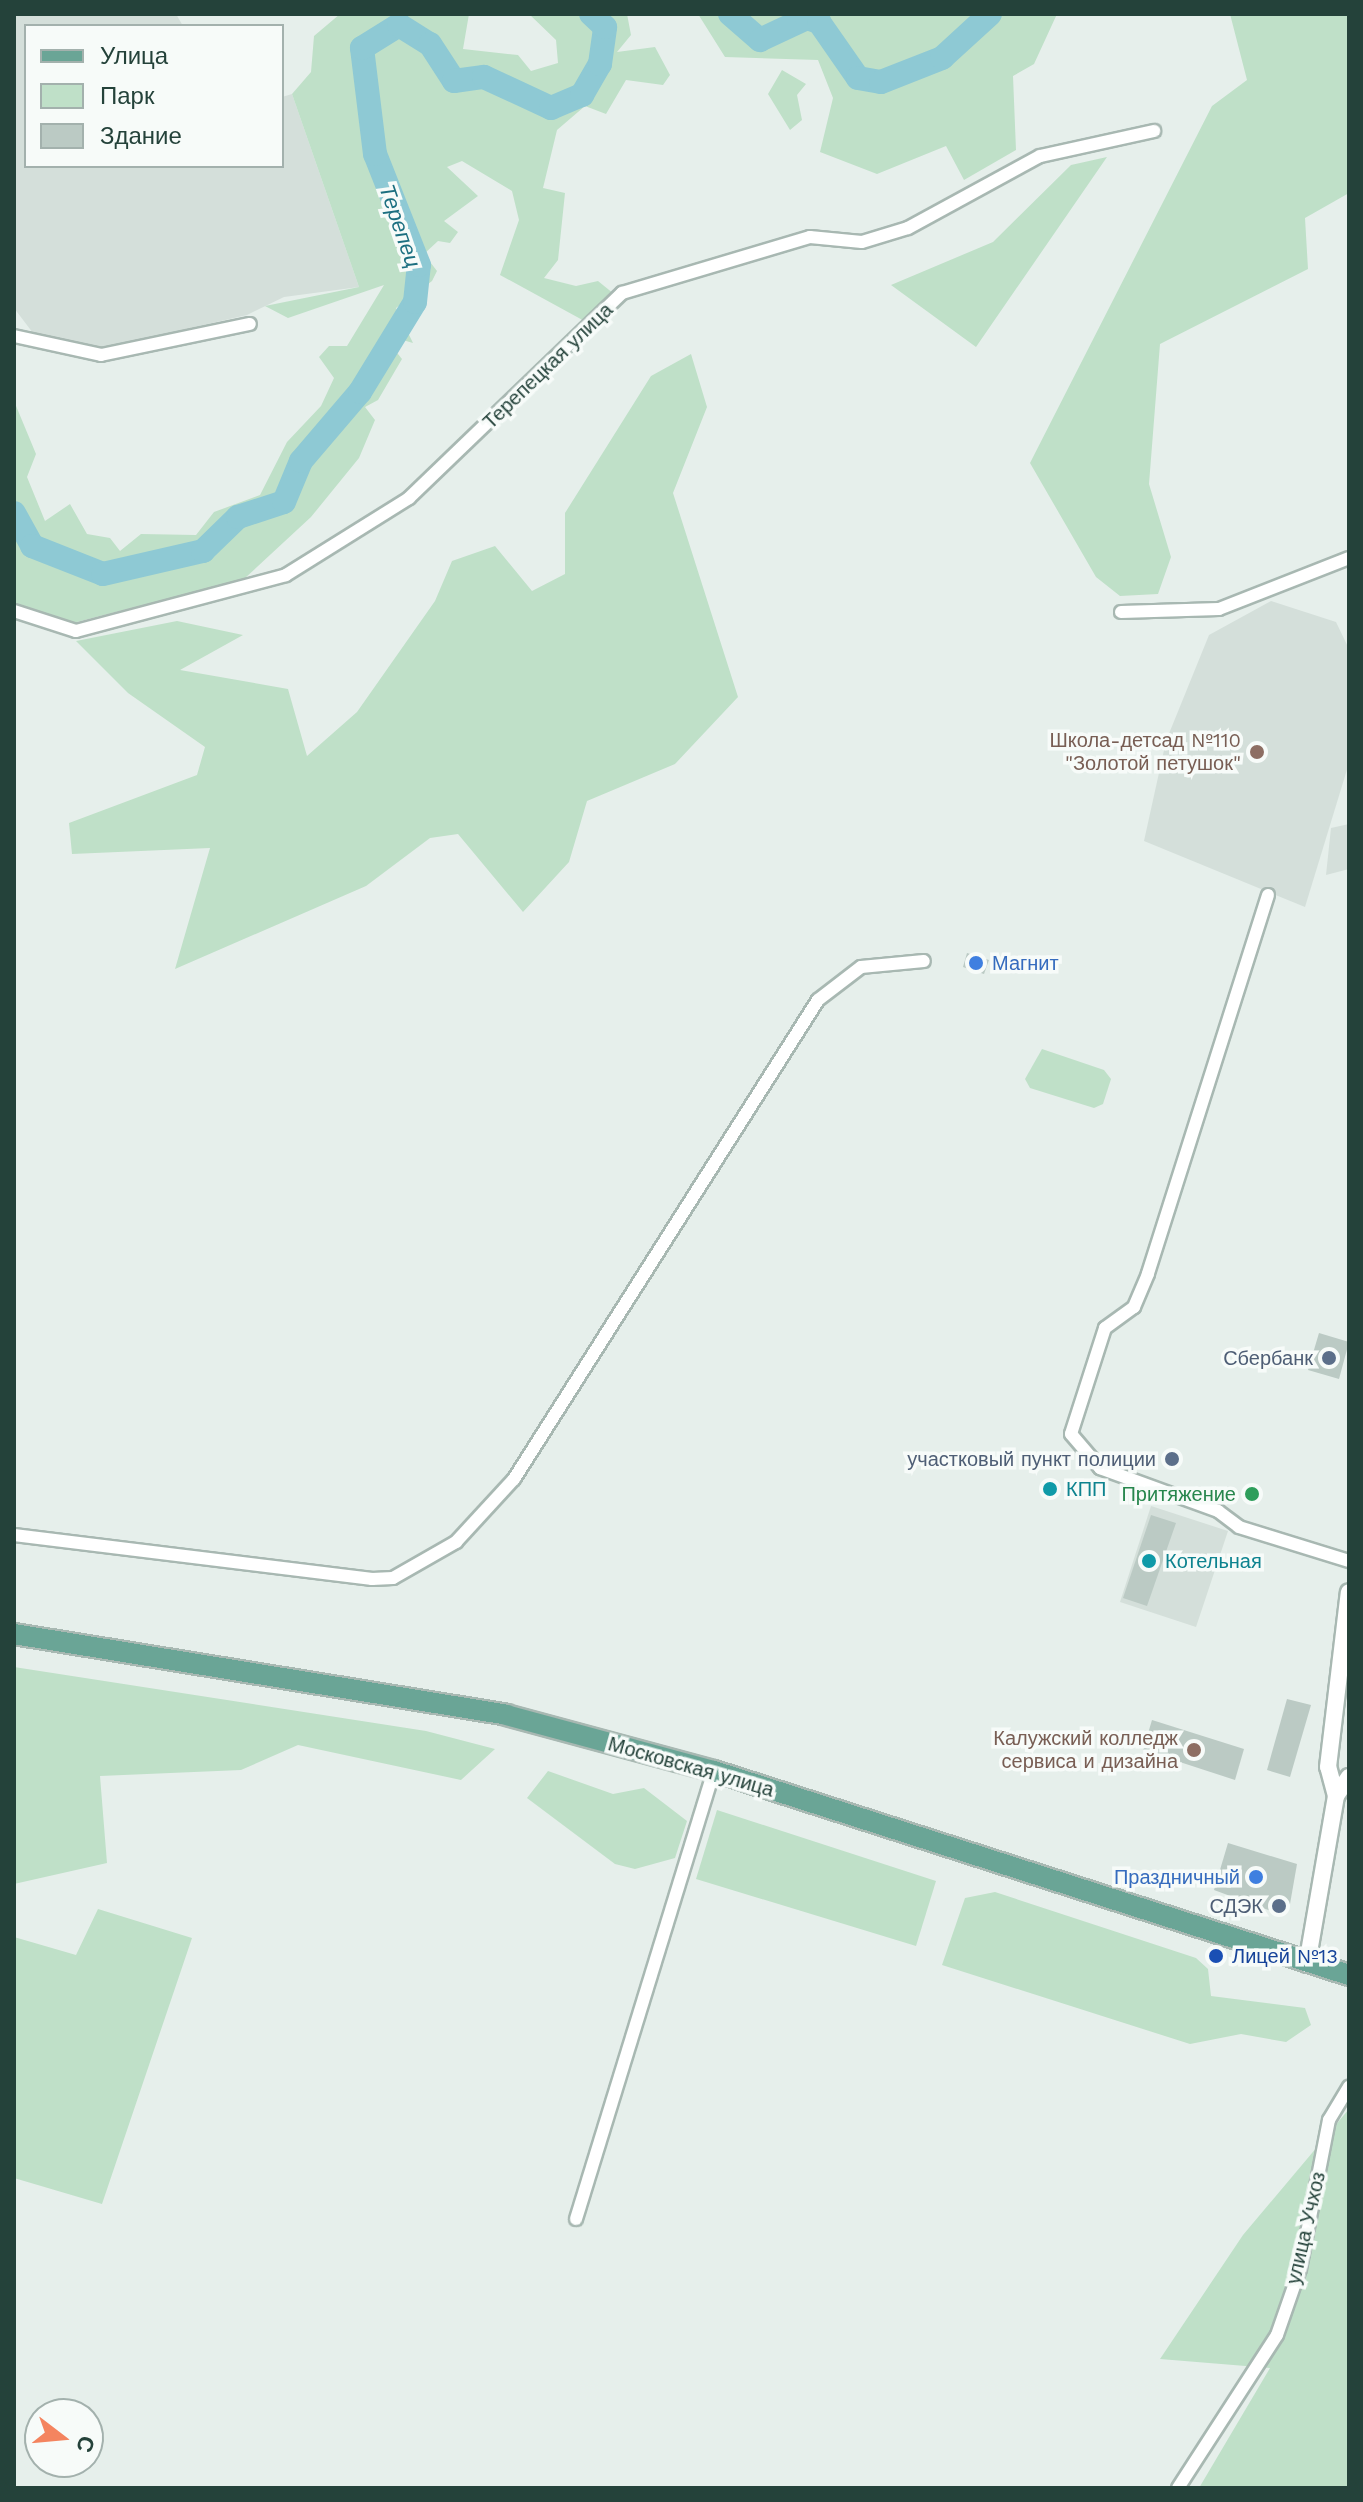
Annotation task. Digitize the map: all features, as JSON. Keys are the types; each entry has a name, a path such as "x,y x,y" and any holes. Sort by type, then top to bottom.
{"main road":[{"name":"Московская улица","path":"14,1634 429,1700 714,1771 1349,1975"}],"street":[{"name":"Терепецкая улица","path":"14,611 76,631 286,575 409,498 622,293 810,237 862,242 908,228 1040,156 1154,131"},
{"path":"14,336 101,355 250,324"},
{"path":"1121,612 1219,609 1349,558"},
{"path":"1268,895 1148,1274 1134,1307 1105,1328 1071,1434 1100,1468 1218,1511 1239,1527 1349,1561"},
{"path":"14,1535 372,1579 393,1578 456,1542 514,1479 818,1000 861,967 924,961"},
{"path":"1343,1794 1328,1767 1349,1592"},
{"path":"576,2219 714,1771"},
{"path":"1307,1964 1349,1777"},
{"name":"улица Учхоз","path":"1178,2488 1277,2335 1300,2269 1329,2120 1349,2087"}],"shaded area":[{"path":"14,14 176,14 182,24 24,24 24,168 284,168 284,96 292,94 359,287 284,297 247,315 99,349 36,337 14,308"},
{"name":"Школа-детсад №110 \"Золотой петушок\"","path":"1271,601 1336,622 1349,649 1349,763 1305,907 1144,841 1166,741 1209,635"},
{"path":"1349,824 1349,869 1326,875 1331,828"},
{"path":"1151,1506 1228,1531 1196,1627 1120,1602"}],"green space":[{"path":"340,14 469,14 463,49 518,55 531,71 558,63 556,40 529,14 627,14 631,35 617,52 655,47 670,75 663,85 626,80 606,114 585,106 557,130 543,188 565,193 558,260 544,278 576,286 598,281 614,294 588,323 500,275 519,220 512,191 462,161 447,167 478,196 444,221 458,232 450,243 438,241 424,254 437,271 432,281 396,308 413,343 382,334 402,359 378,400 365,407 375,420 359,458 311,517 244,579 73,623 14,604 14,401 36,454 27,477 45,521 70,504 87,534 110,538 120,551 141,534 196,535 214,512 260,495 287,442 321,406 334,378 319,357 329,346 347,346 384,285 288,318 265,306 359,287 292,94 311,72 314,36"},
{"path":"698,14 1057,14 1034,64 1013,76 1016,150 964,180 946,146 877,174 820,152 833,98 818,60 725,57"},
{"path":"1230,14 1349,14 1349,193 1305,218 1308,269 1160,344 1149,484 1171,557 1158,594 1120,596 1096,577 1030,463 1212,106 1247,80"},
{"path":"782,70 806,84 797,95 802,120 790,130 768,94"},
{"path":"1107,157 976,347 891,285 993,242 1071,165"},
{"path":"691,354 707,407 673,493 738,697 675,764 587,801 569,862 523,912 458,834 430,838 366,886 175,969 210,848 72,854 69,823 197,775 205,747 128,693 76,641 177,621 243,635 180,670 288,689 307,756 357,712 435,601 452,561 495,546 532,591 565,574 565,513 651,376"},
{"path":"1042,1049 1104,1070 1111,1079 1103,1104 1094,1108 1030,1088 1025,1079"},
{"path":"14,1667 426,1731 495,1749 461,1780 298,1745 241,1770 100,1776 107,1863 14,1884"},
{"path":"548,1771 613,1794 644,1788 687,1821 675,1858 635,1869 615,1864 527,1798"},
{"path":"717,1810 936,1881 916,1946 696,1879"},
{"path":"995,1892 1196,1958 1208,1969 1211,1996 1305,2008 1311,2025 1286,2042 1241,2034 1190,2044 942,1965 965,1898"},
{"path":"98,1909 192,1938 102,2204 14,2178 14,1937 76,1955"},
{"path":"1349,2109 1349,2488 1199,2488 1270,2368 1160,2359 1243,2235"}],"building":[{"name":"Магнит","path":"967,953 989,960 984,974 963,967"},
{"name":"Сбербанк","path":"1319,1333 1349,1342 1339,1379 1308,1370"},
{"name":"Котельная","path":"1151,1515 1176,1523 1147,1606 1123,1598"},
{"path":"1287,1699 1311,1705 1290,1777 1267,1770"},
{"name":"Калужский колледж сервиса и дизайна","path":"1152,1720 1244,1749 1235,1780 1143,1750"},
{"name":"Праздничный","path":"1228,1843 1297,1864 1290,1904 1271,1911 1214,1890"}],"waterway":[{"name":"Терепец","path":"14,513 32,546 103,574 203,551 238,517 284,502 301,461 360,392 415,302 419,265 375,154 362,48 399,25 430,44 454,81 484,77 551,108 582,95 600,64 605,27 591,14"},
{"name":"Терепец","path":"730,14 760,40 807,18 819,22 858,78 881,82 942,58 990,14"}],"place":[{"name":"Школа-детсад №110 \"Золотой петушок\"","path":"1257,752"},
{"name":"Магнит","path":"976,963"},
{"name":"Сбербанк","path":"1329,1358"},
{"name":"участковый пункт полиции","path":"1172,1459"},
{"name":"КПП","path":"1050,1489"},
{"name":"Притяжение","path":"1252,1494"},
{"name":"Котельная","path":"1149,1561"},
{"name":"Калужский колледж сервиса и дизайна","path":"1194,1750"},
{"name":"Праздничный","path":"1256,1877"},
{"name":"СДЭК","path":"1279,1906"},
{"name":"Лицей №13","path":"1216,1956"}]}
